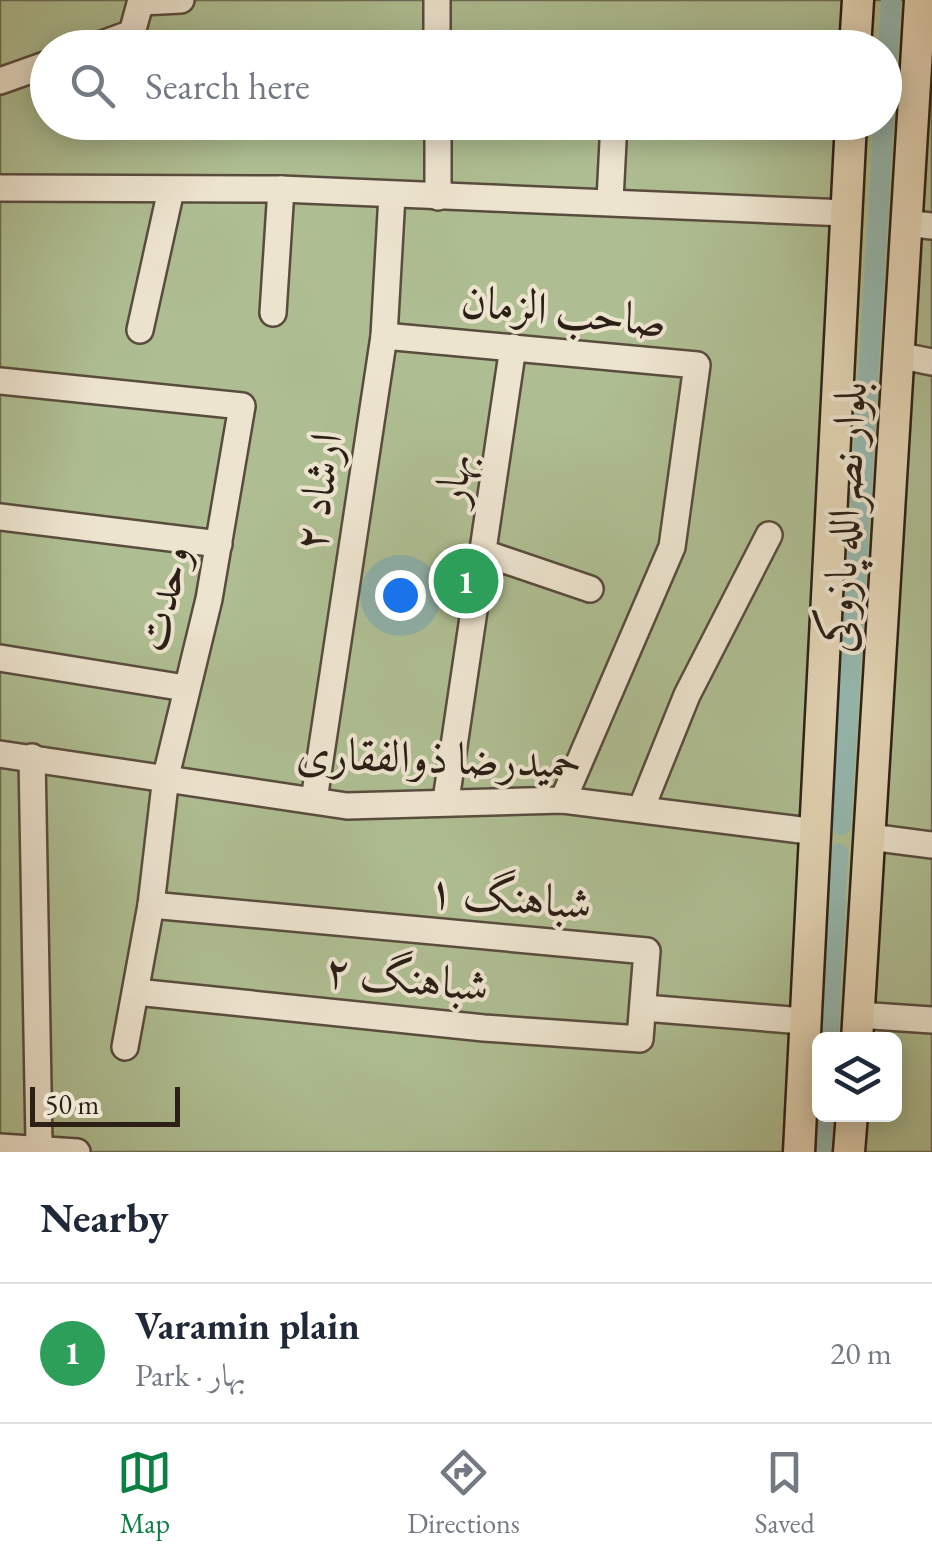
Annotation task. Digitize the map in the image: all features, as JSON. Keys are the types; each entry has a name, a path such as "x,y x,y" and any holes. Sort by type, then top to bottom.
{"main road":[{"path":"857,30 858,0"},
{"name":"بلوار نصرالله پازوکی","path":"857,1027 897,355 919,224 924,53 920,0"},
{"name":"بلوار نصرالله پازوکی","path":"799,1152 850,140"},
{"path":"817,832 870,837"},
{"path":"849,1152 851,1122"}],"street":[{"path":"133,30 142,1 180,0"},
{"path":"437,0 437,30"},
{"path":"0,81 30,75"},
{"path":"438,140 438,197"},
{"path":"610,200 613,140"},
{"path":"0,188 281,189 846,213"},
{"path":"273,313 281,189"},
{"path":"140,330 172,190"},
{"name":"ارشاد ۲","path":"314,800 384,336 392,195"},
{"name":"صاحب الزمان","path":"384,336 697,366 672,547 562,800"},
{"name":"بهار","path":"446,800 512,347"},
{"path":"897,355 932,362"},
{"name":"وحدت","path":"0,381 242,406 219,544 166,776 151,905 125,1047"},
{"path":"0,517 219,544"},
{"path":"641,809 688,694 770,534"},
{"path":"484,553 590,589"},
{"path":"0,658 185,688"},
{"name":"حمیدرضا ذوالفقاری","path":"0,754 347,806 446,800 562,800 817,832"},
{"path":"32,757 39,1142"},
{"path":"870,837 932,845"},
{"name":"شباهنگ ۱","path":"151,905 647,951 644,1008"},
{"name":"شباهنگ ۲","path":"136,992 484,1028 640,1038 644,1008"},
{"path":"644,1008 803,1022"},
{"path":"857,1027 932,1020"},
{"path":"0,1147 77,1152"}],"green space":[{"path":"0,0 932,0 932,1152 0,1152"}],"waterway":[{"path":"889,30 891,0"},
{"path":"841,825 883,140"},
{"path":"828,1032 838,853"},
{"path":"821,1152 823,1122"}],"place":[{"name":"Varamin plain","path":"466,581"}]}
